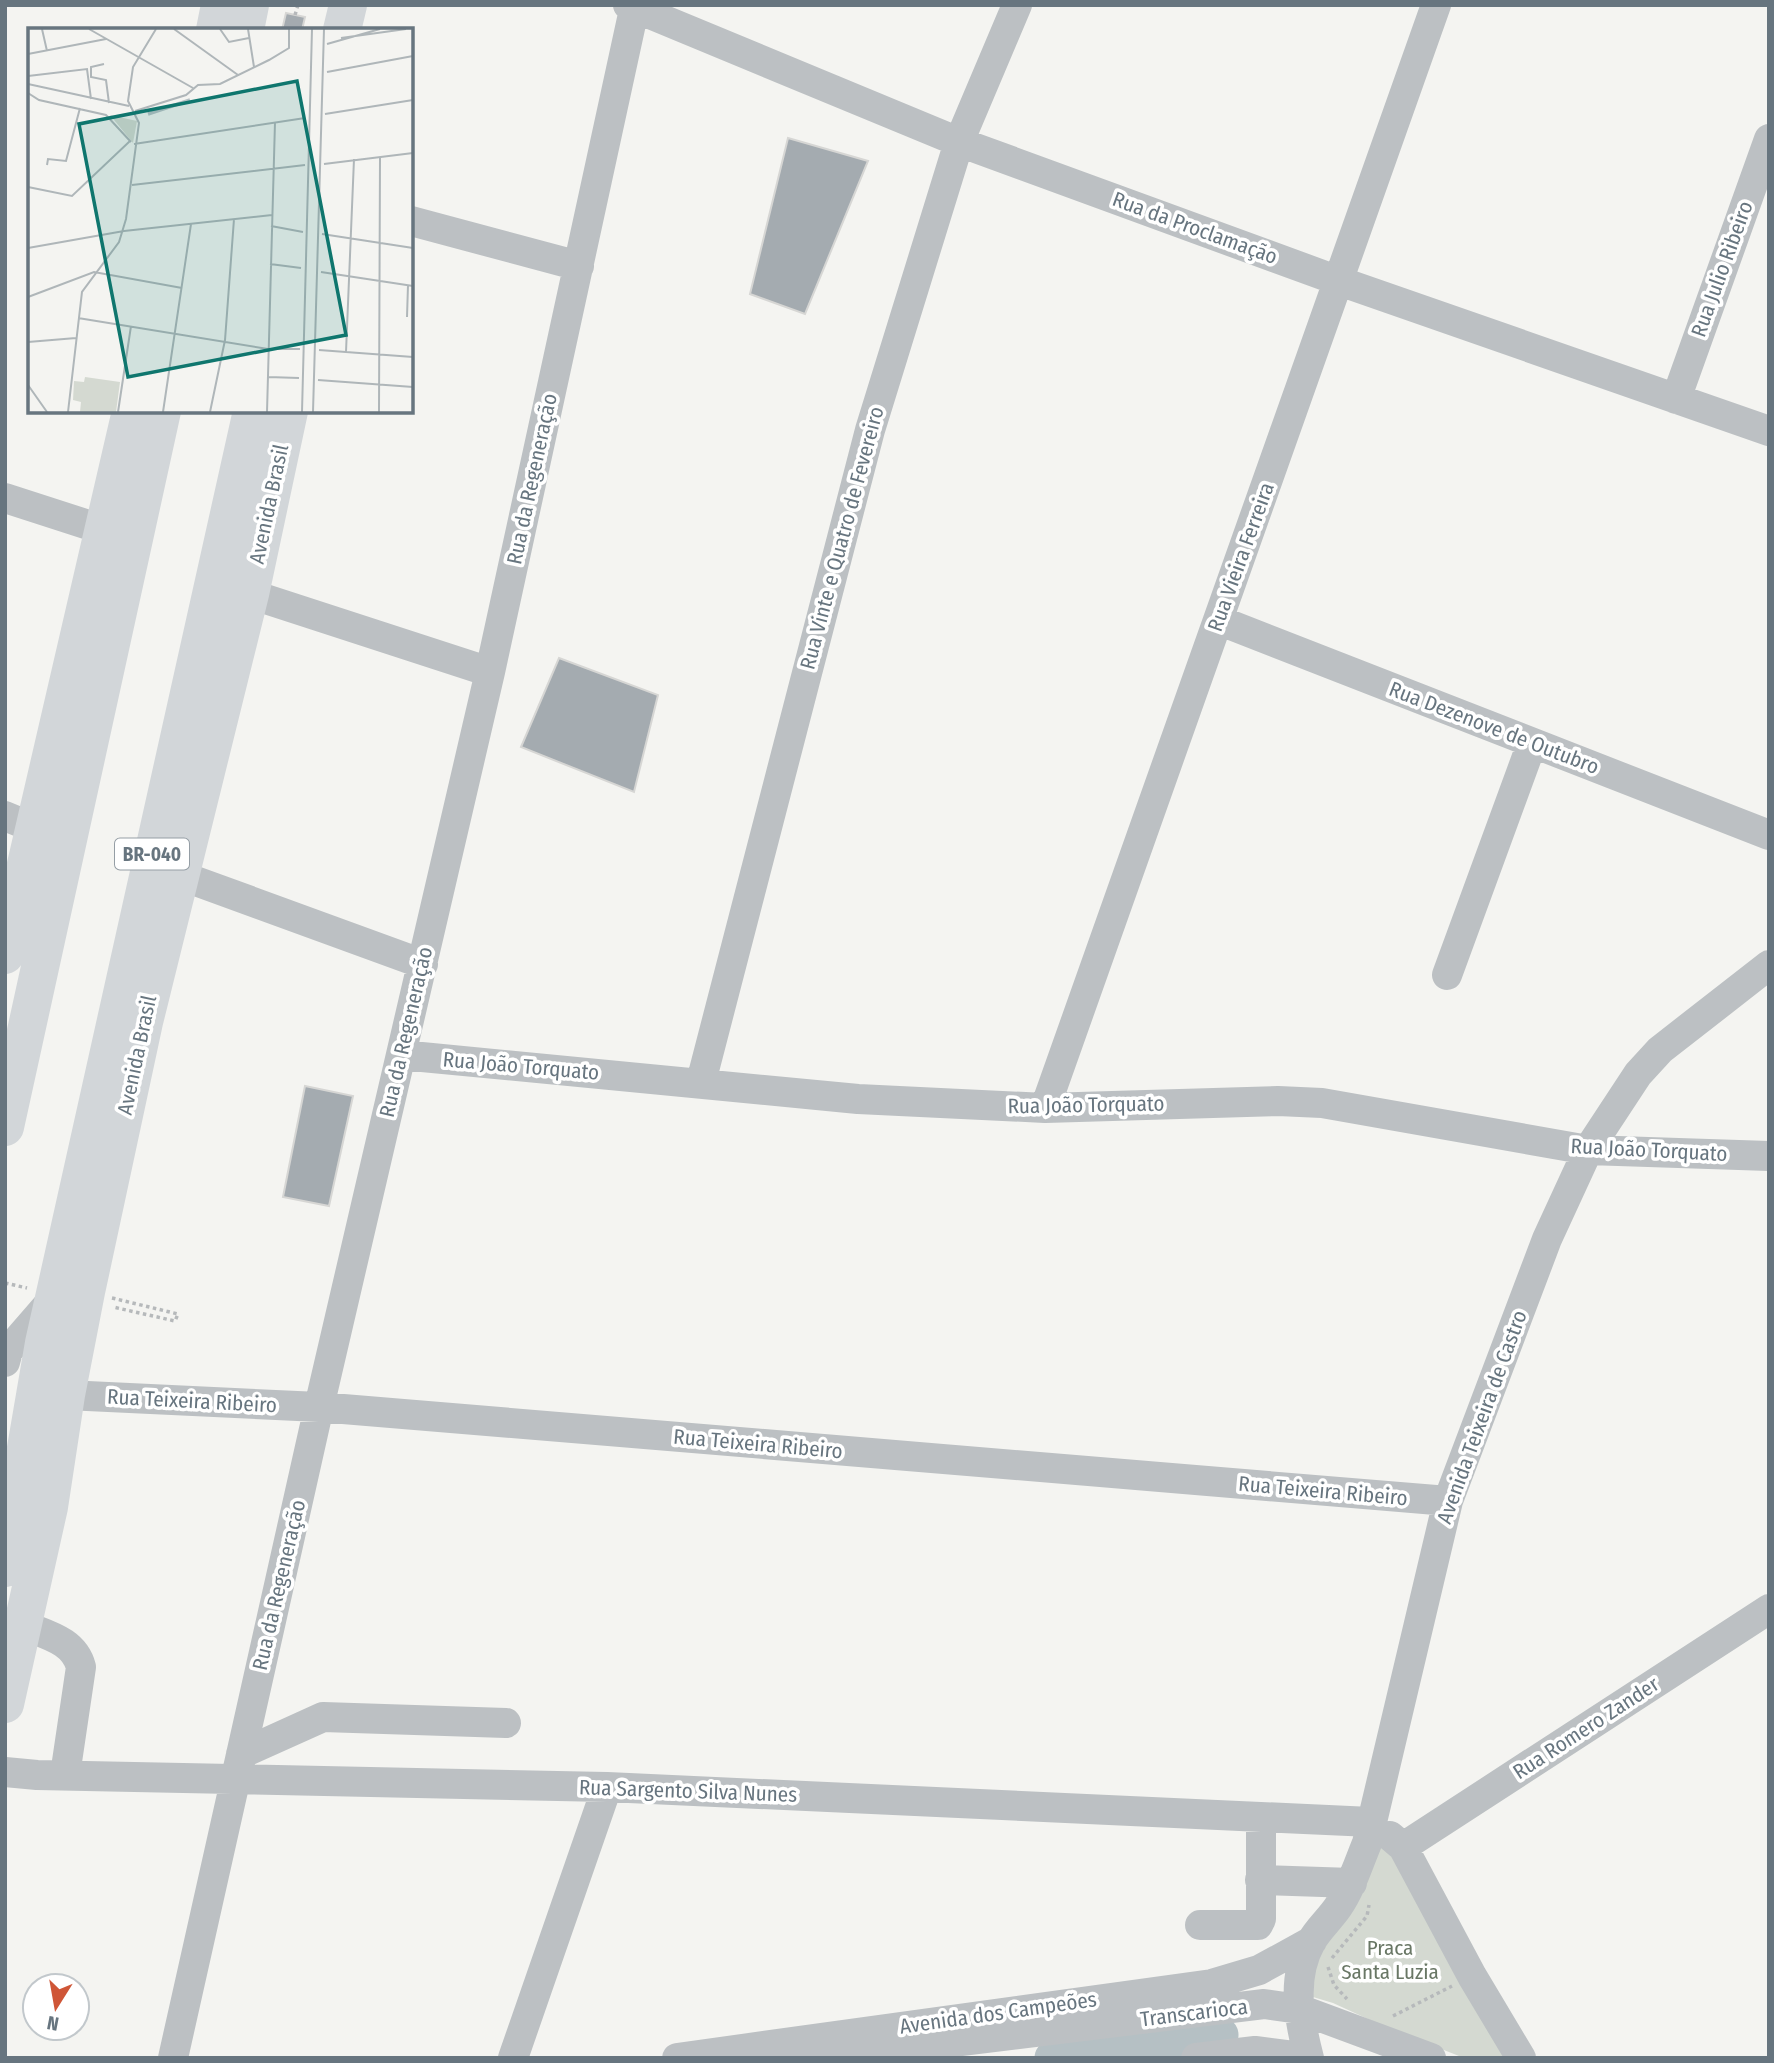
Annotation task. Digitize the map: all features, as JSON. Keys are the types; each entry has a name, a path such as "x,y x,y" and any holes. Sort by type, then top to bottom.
{"highway":[{"path":"215,28 220,5"},
{"path":"245,28 250,5"},
{"path":"342,28 348,5"},
{"path":"369,28 374,5"},
{"path":"5,955 20,822 104,530 131,413"},
{"path":"5,1127 75,818 162,413"},
{"name":"Avenida Brasil","path":"5,1704 49,1507 66,1395 70,1295 153,846 252,413"},
{"path":"144,1022 150,947 268,413"},
{"name":"Avenida Brasil","path":"5,1568 23,1485 32,1411 70,1295 144,1022 250,594 289,413"},
{"path":"5,970 75,818"}],"street":[{"name":"Rua Vinte e Quatro de Fevereiro","path":"701,1082 870,430 959,142 1017,5"},
{"name":"Rua Vieira Ferreira","path":"1045,1108 1436,5"},
{"name":"Rua da Proclamação","path":"633,6 959,142 1339,281 1769,431"},
{"name":"Rua da Regeneração","path":"173,2058 319,1407 490,672 633,6"},
{"name":"Rua Julio Ribeiro","path":"1675,399 1769,139"},
{"path":"413,222 579,266"},
{"path":"5,498 104,530"},
{"path":"250,594 490,672"},
{"name":"Rua Dezenove de Outubro","path":"1219,620 1769,835"},
{"path":"1447,975 1532,743"},
{"path":"179,875 423,964"},
{"name":"Avenida Teixeira de Castro","path":"1309,2058 1299,2009 1300,1975 1311,1941 1338,1907 1361,1893 1371,1822 1448,1502 1547,1239 1588,1150 1638,1074 1660,1050 1769,965"},
{"name":"Rua João Torquato","path":"401,1055 858,1099 1045,1108 1278,1101 1322,1103 1588,1150 1769,1156"},
{"path":"5,1362 8,1351 70,1295"},
{"name":"Rua Teixeira Ribeiro","path":"66,1395 319,1407 1448,1502"},
{"name":"Rua Romero Zander","path":"1403,1847 1769,1609"},
{"path":"23,1625 68,1644 78,1656 81,1667 65,1775"},
{"path":"239,1766 323,1717 506,1723"},
{"name":"Rua Sargento Silva Nunes","path":"5,1772 65,1775 239,1766 607,1787 1371,1822"},
{"path":"513,2058 607,1787"},
{"path":"1258,1925 1261,1919 1261,1817"},
{"path":"1371,1822 1403,1847 1472,1976 1521,2058"},
{"path":"1260,1880 1361,1893"},
{"path":"1200,1925 1258,1925"},
{"path":"1258,1925 1276,1961"},
{"name":"Avenida dos Campeões","path":"677,2058 1212,1984 1259,1970 1311,1941"},
{"name":"Transcarioca","path":"782,2058 856,2054 1249,2006 1276,2005 1299,2009 1431,2058"},
{"name":"Transcarioca","path":"1196,2058 1255,2051 1309,2058"}],"path":[{"path":"70,1295 178,1314 176,1321"},
{"path":"1348,2000 1334,1985 1327,1965 1367,1916 1361,1893"},
{"path":"1383,2014 1392,2017 1472,1976"}],"green space":[{"name":"Praca Santa Luzia","path":"1383,1833 1525,2058 1464,2058 1313,1997 1314,1961"}],"building":[{"path":"286,13 305,17 302,28 282,28"},
{"path":"788,138 868,161 805,314 750,294"},
{"path":"559,658 658,695 634,792 521,747"},
{"path":"305,1086 353,1096 329,1206 283,1197"}],"waterway":[{"path":"1053,2058 1220,2035"}]}
